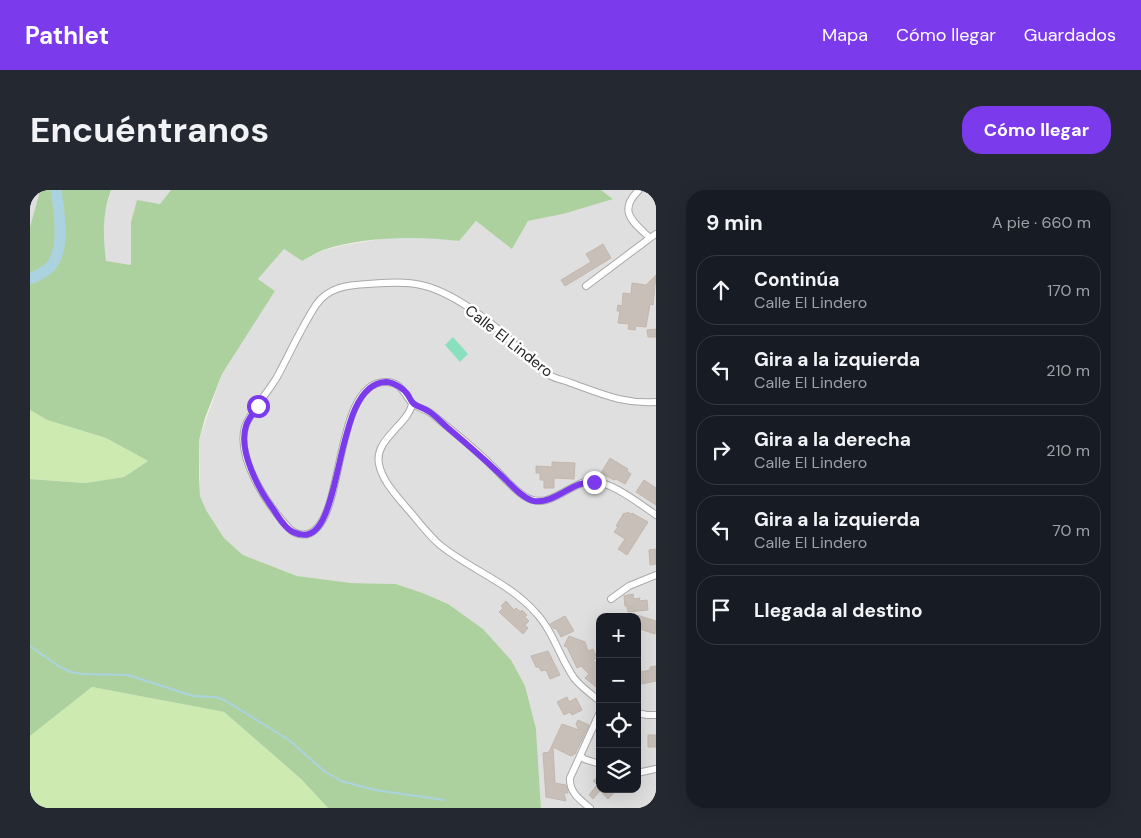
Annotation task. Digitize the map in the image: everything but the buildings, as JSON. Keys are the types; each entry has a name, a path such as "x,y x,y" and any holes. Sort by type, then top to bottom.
{"street":[{"path":"586,286 653,236 640,228 632,220 627,209 629,202 639,190"},
{"name":"Calle El Lindero","path":"656,402 625,401 608,397 550,376 471,309 446,295 421,285 374,284 338,287 320,300 309,316 273,383 246,426 245,440 247,458 255,482 292,532 302,535 317,529 326,516 334,490 343,442 356,405 364,392 373,385 387,382 408,394 412,404 428,411 487,461 524,496 533,501 557,496 587,481 606,484 656,515"},
{"path":"412,404 410,413 389,436 380,453 379,462 387,483 428,534 441,546 521,598 537,614 575,678 596,698"},
{"path":"611,599 630,586 656,575"},
{"path":"641,714 656,714"},
{"path":"590,808 576,796 570,783 570,778 596,721"},
{"path":"581,756 584,759 596,763"},
{"path":"641,772 656,769"}],"shaded area":[{"path":"30,190 50,190 30,227"},
{"path":"111,190 171,190 160,204 137,201 131,222 131,265 106,262 103,238 104,216"},
{"path":"601,190 656,190 656,808 541,808 536,729 448,604 396,584 351,583 297,576 243,555 224,538 206,510 200,496 199,440 222,374 275,291 258,279 284,249 302,261 321,251 386,238 438,238 459,241 476,221 512,248 528,221 563,214 612,198"}],"green space":[{"path":"37,190 111,190 104,226 106,261 131,265 131,222 137,200 160,204 171,190 601,190 613,199 563,214 528,221 512,249 476,221 459,241 426,238 391,238 356,242 323,250 302,261 284,249 258,279 275,291 222,374 205,418 199,440 200,496 206,510 224,538 243,555 297,576 351,583 396,584 448,604 483,629 511,660 525,686 536,729 541,808 328,808 301,779 224,712 92,687 30,736 30,479 85,483 124,477 148,461 106,438 47,420 30,410 30,227 39,195"},
{"path":"453,337 468,354 460,362 445,345"},
{"path":"30,410 47,420 106,438 148,461 124,477 85,483 30,479"},
{"path":"92,687 224,712 301,779 328,808 30,808 30,736"}],"waterway":[{"path":"30,279 50,267 58,251 60,230 56,190"},
{"path":"30,646 60,667 71,672 128,675 193,696 216,697 226,701 289,740 324,771 341,781 375,790 444,800"}],"route":[{"path":"258,406 246,426 245,440 247,458 255,482 292,532 302,535 317,529 326,516 334,490 343,442 356,405 364,392 373,385 387,382 408,394 412,404 428,411 487,461 511,485 533,501 557,496 587,481 594,482"}]}
